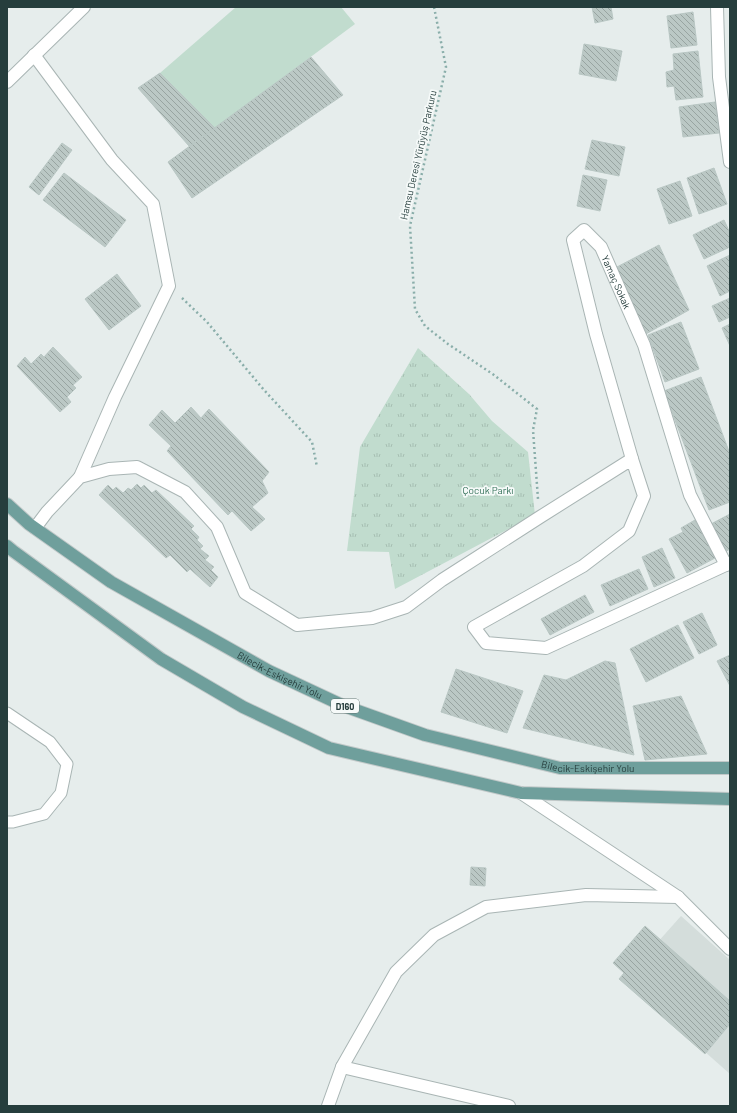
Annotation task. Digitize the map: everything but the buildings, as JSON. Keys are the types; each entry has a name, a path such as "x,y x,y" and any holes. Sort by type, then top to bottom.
{"main road":[{"name":"Bilecik-Eskişehir Yolu","path":"7,504 35,528 111,582 269,671 344,706 425,735 560,768 730,768"},
{"path":"7,546 161,659 243,707 329,748 521,794 730,799"}],"street":[{"path":"7,82 84,7"},
{"path":"717,7 719,77 730,162"},
{"path":"34,55 112,160 153,204 169,286 115,397 80,477 47,512 35,528"},
{"path":"719,77 730,101"},
{"name":"Yamaç Sokak","path":"632,459 596,334 573,240 584,230 601,247 644,345 690,495 728,564"},
{"path":"80,477 109,469 137,466 185,492 217,527 245,593 297,625 372,618 406,607 442,580 632,459 644,496 629,531 582,566 474,627 486,643 546,648 728,564"},
{"path":"521,794 678,897 730,948"},
{"path":"328,1106 342,1067 396,972 434,935 486,907 586,895 678,897"},
{"path":"342,1067 509,1106"}],"lane":[{"path":"7,713 50,742 67,764 61,794 44,814 13,822 7,822"}],"path":[{"name":"Hamsu Deresi Yürüyüş Parkuru","path":"434,7 446,67 410,226 415,309 425,326 448,344 494,375 537,409 533,430 540,517"},
{"path":"169,286 207,322 264,390 312,442 317,467"}],"shaded area":[{"path":"681,916 730,960 730,1074 624,980"}],"green space":[{"path":"236,7 341,7 355,24 215,128 160,73"},
{"name":"Çocuk Parkı","path":"418,348 469,394 492,421 528,452 535,515 395,589 389,552 347,551 360,447"}]}
